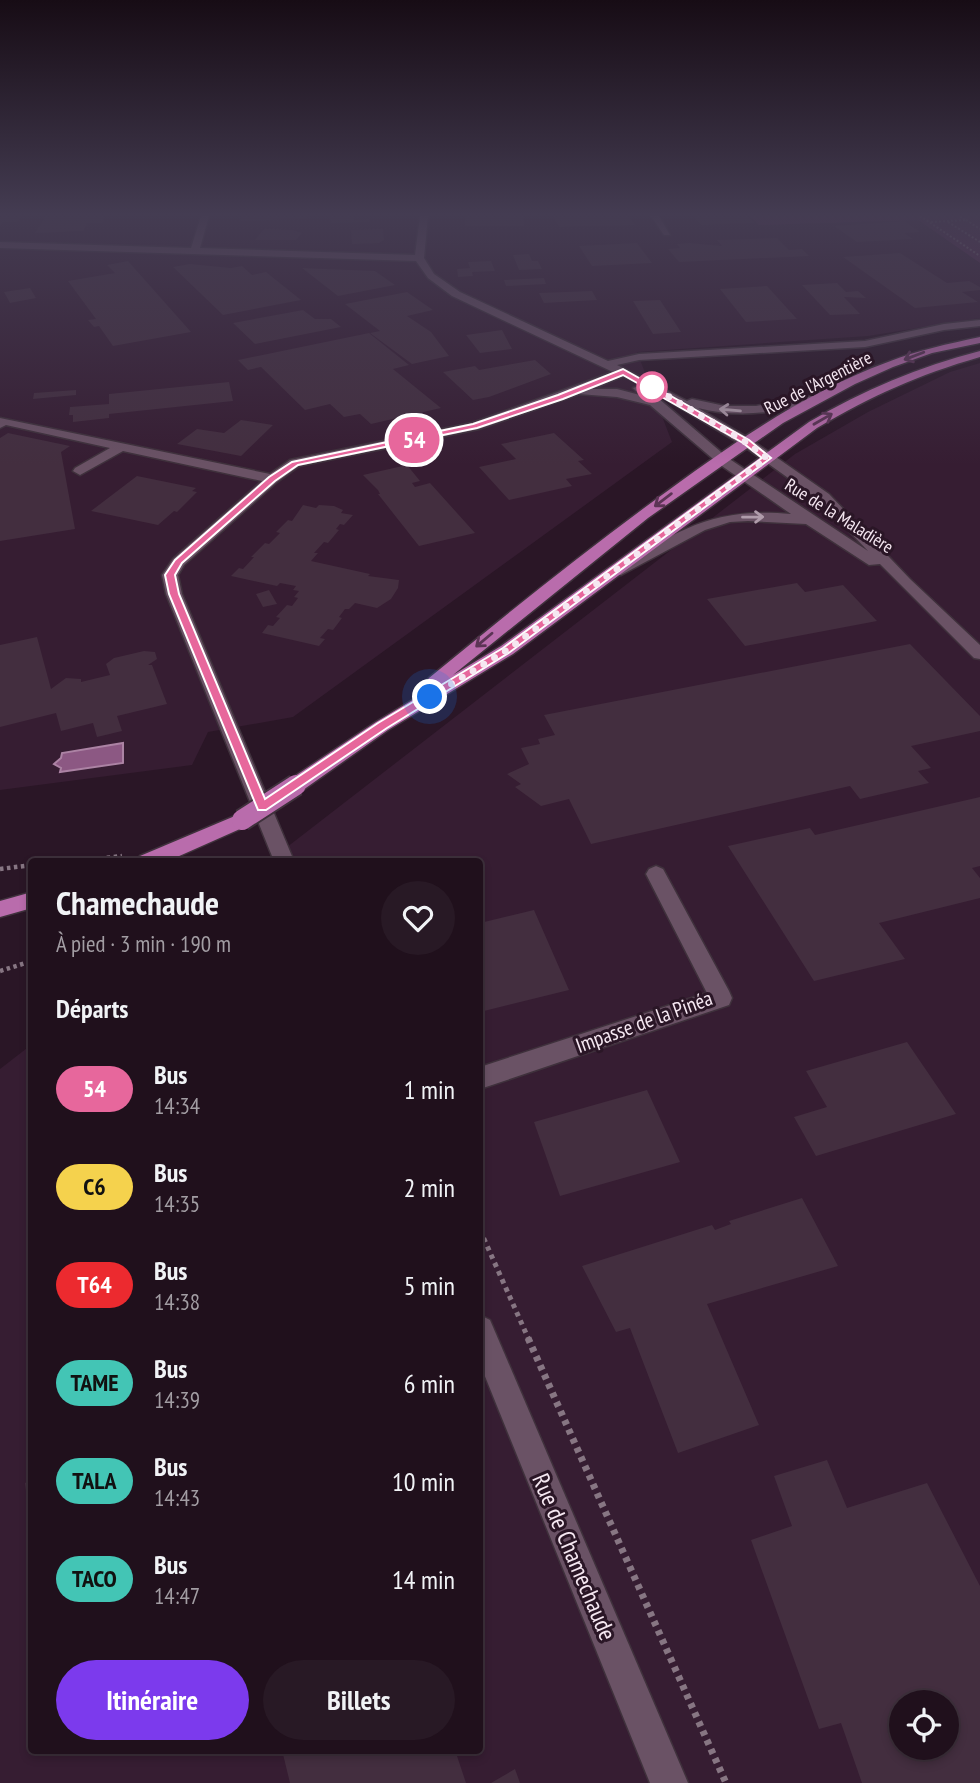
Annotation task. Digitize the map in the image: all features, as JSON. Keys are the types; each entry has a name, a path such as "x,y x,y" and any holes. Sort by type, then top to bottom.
{"main road":[{"name":"Rue de l'Argentière","path":"383,726 548,586 718,459 852,380 929,351 980,340"},
{"name":"Rue de l'Argentière","path":"383,726 507,650 813,425 852,402 918,372 980,354"},
{"path":"155,858 242,820 383,726"},
{"path":"0,909 28,901"}],"street":[{"path":"465,299 668,395 708,407 763,411 820,397"},
{"path":"607,364 639,357 865,344 944,327 980,323"},
{"path":"283,858 174,594 170,575 178,562 272,479 295,463 475,426 623,372"},
{"name":"Rue de la Maladière","path":"623,372 653,402 742,477 905,582"},
{"path":"574,392 617,393 653,402"},
{"name":"Rue de la Maladière","path":"668,395 746,442 824,497 905,582 980,654"},
{"path":"0,424 4,421 272,479"},
{"path":"80,471 121,447"},
{"path":"602,580 696,530 729,518 756,516 846,522"},
{"name":"Impasse de la Pinéa","path":"483,1077 721,998 656,874"},
{"name":"Rue de Chamechaude","path":"483,1337 669,1783"}],"path":[{"path":"0,869 28,866"},
{"path":"0,971 28,962"},
{"path":"483,1237 726,1783"}],"shaded area":[{"path":"0,299 980,299 980,318 868,336 637,352 672,442 293,717 208,732 192,765 0,790"},
{"path":"980,363 980,1783 0,1783 0,1069 28,1047 28,1754 483,1754 483,858 273,858 795,454 868,412 950,372"},
{"path":"123,743 123,763 60,772 61,768 54,764 61,758 62,753"}],"building":[{"path":"8,299 30,299 10,303"},
{"path":"81,299 162,299 191,332 113,346 99,326 94,327 88,320 96,319"},
{"path":"207,299 301,300 223,315"},
{"path":"370,299 417,299 433,310 407,316 431,332 449,356 412,364 370,333 380,331 345,304"},
{"path":"542,299 597,300 544,303"},
{"path":"728,299 779,299 797,319 746,322"},
{"path":"815,299 846,299 860,314 830,315"},
{"path":"903,299 974,299 978,302 915,308"},
{"path":"660,300 681,332 653,334 633,301"},
{"path":"303,310 315,319 331,319 341,327 255,344 233,323"},
{"path":"502,330 512,349 480,353 466,335"},
{"path":"369,333 409,365 393,369 441,408 371,424 360,414 344,417 330,404 305,410 261,367 248,370 238,360"},
{"path":"535,360 551,374 489,397 473,400 443,372 475,366 479,370"},
{"path":"229,382 233,401 109,414 109,418 73,422 73,415 69,415 70,407 109,404 109,394"},
{"path":"76,390 76,395 33,399 34,393"},
{"path":"241,420 273,425 241,456 177,444 197,429 224,433"},
{"path":"8,433 70,446 61,452 75,529 0,541 0,438"},
{"path":"554,433 584,460 578,461 592,474 566,479 572,486 509,500 479,467 516,459 501,444"},
{"path":"407,465 420,481 412,483 415,487 430,483 475,533 419,546 378,494 378,490 363,475"},
{"path":"137,476 196,488 192,491 197,492 177,512 174,511 158,525 91,511"},
{"path":"303,505 316,508 319,505 334,506 343,510 341,513 353,515 344,525 340,524 336,529 339,530 328,543 324,542 314,553 318,553 311,561 370,574 368,576 399,580 398,588 391,599 377,608 355,603 345,609 333,630 328,629 320,638 325,639 319,646 262,633 268,625 273,626 280,618 276,617 287,605 292,606 298,598 294,597 299,591 293,590 296,586 280,583 277,586 231,576 239,568 243,569 265,543 269,544 280,533 276,532 288,520 292,521"},
{"path":"797,583 805,592 843,585 877,621 745,646 707,599"},
{"path":"269,590 277,604 263,607 256,594"},
{"path":"37,637 51,689 66,678 81,679 81,682 110,675 106,664 114,658 144,651 155,652 157,659 148,665 152,665 167,704 117,716 122,731 97,737 93,723 61,731 56,713 0,727 0,645"},
{"path":"910,644 980,716 980,731 911,746 931,768 918,771 929,783 860,799 850,786 591,844 569,799 541,806 515,787 521,784 507,774 529,764 521,748 540,744 538,739 555,735 544,715"},
{"path":"980,797 980,866 972,868 980,878 980,898 879,923 905,959 814,981 728,846 810,828 815,835"},
{"path":"534,910 569,990 483,1011 483,922"},
{"path":"907,1042 956,1114 816,1156 794,1117 827,1107 806,1071"},
{"path":"647,1090 680,1162 560,1196 534,1122"},
{"path":"802,1198 838,1266 707,1304 759,1425 678,1453 630,1328 616,1332 582,1266 712,1225 715,1230 731,1224 729,1221"},
{"path":"827,1460 847,1508 927,1483 980,1586 980,1783 862,1783 841,1723 819,1729 751,1540 792,1526 774,1476"},
{"path":"28,1482 28,1506 25,1483"},
{"path":"283,1754 456,1754 466,1783 290,1783"},
{"path":"515,1769 520,1783 491,1783"}],"bus line":[{"name":"54","path":"623,372 746,442 767,458 507,650 383,726 262,807 174,594 170,575 178,562 272,479 295,463 475,426 561,397 623,372"}],"route":[{"path":"430,697 507,650 767,458 746,442 652,387"}]}
